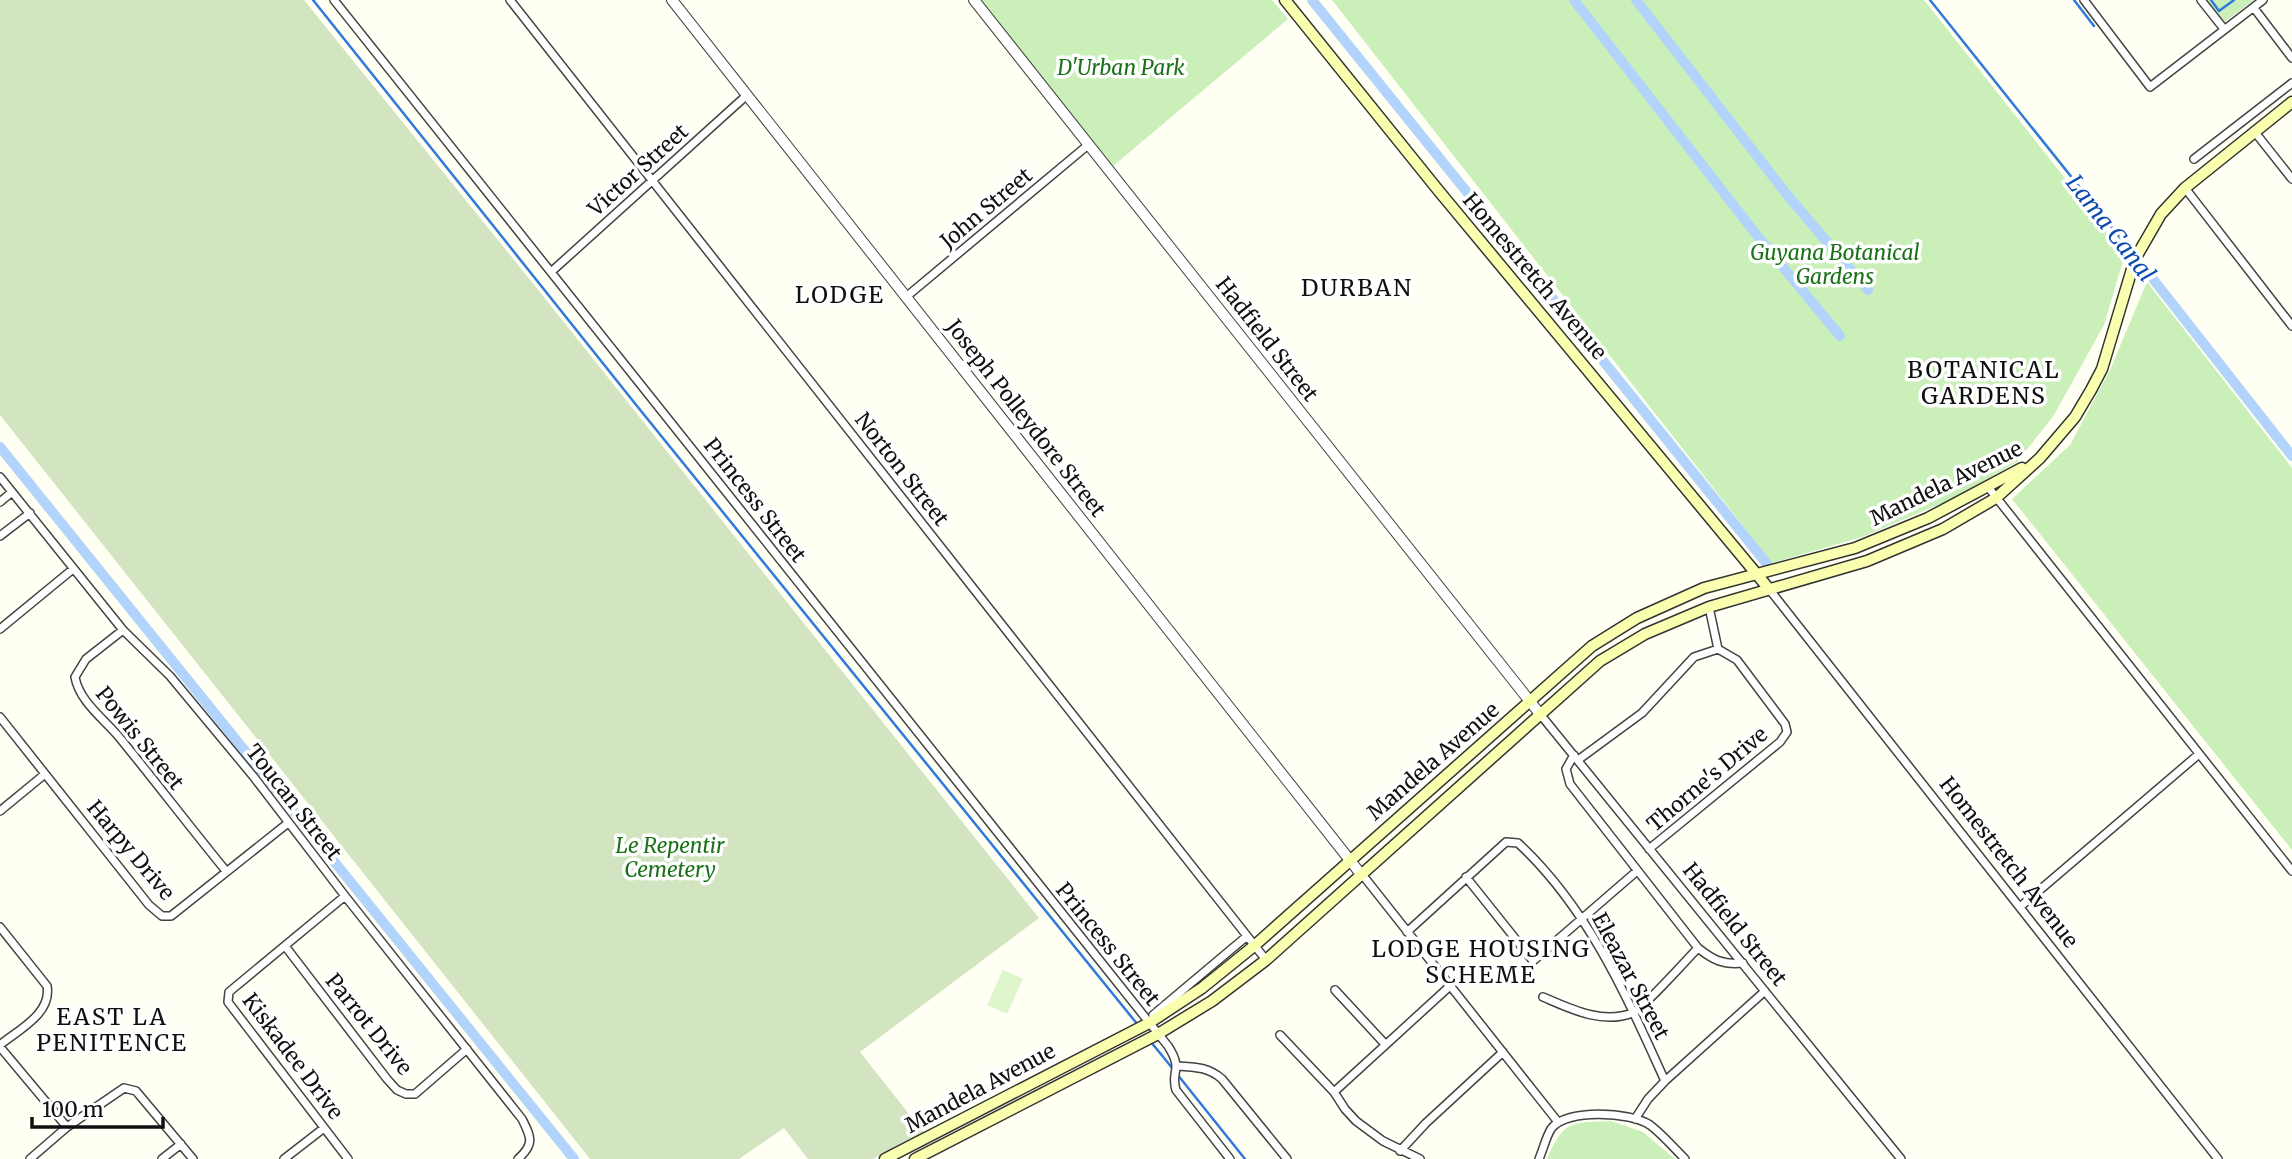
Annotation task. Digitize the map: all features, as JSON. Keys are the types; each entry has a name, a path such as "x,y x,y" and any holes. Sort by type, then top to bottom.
{"main road":[{"name":"Homestretch Avenue","path":"1285,0 1438,190 1769,589"},
{"name":"Mandela Avenue","path":"915,1159 1151,1037 1212,1002 1266,960 1600,660 1645,634 1709,607 1867,561 1943,528 1996,498 2040,458 2075,417 2102,369 2130,274 2144,241 2164,210 2185,188 2292,102"},
{"name":"Mandela Avenue","path":"886,1159 1144,1024 1202,988 1254,946 1592,646 1637,618 1704,589 1855,548 1927,518 2040,458"}],"street":[{"name":"Princess Street","path":"334,0 1144,1024 1151,1037 1175,1057 1177,1067"},
{"name":"Norton Street","path":"510,0 1266,960"},
{"name":"Joseph Polleydore Street","path":"672,0 1360,873"},
{"name":"Hadfield Street","path":"974,0 1530,702 1901,1159"},
{"path":"2084,0 2150,87 2263,0"},
{"path":"2201,0 2224,29"},
{"path":"2253,8 2292,58"},
{"path":"2194,159 2292,83"},
{"name":"Victor Street","path":"551,272 747,95"},
{"path":"2255,131 2292,179"},
{"name":"John Street","path":"906,297 1088,145"},
{"path":"2185,188 2292,326"},
{"name":"Toucan Street","path":"0,477 123,630 170,676 253,776 522,1119 531,1136 529,1147 519,1159"},
{"path":"1988,487 2292,872"},
{"path":"0,502 12,492"},
{"path":"0,536 30,513"},
{"path":"0,629 72,569"},
{"name":"Homestretch Avenue","path":"1769,589 2218,1159"},
{"path":"1709,607 1718,649 1694,657 1643,713 1576,758 1566,769 1570,784 1698,948 1715,961 1724,964 1743,963"},
{"name":"Powis Street","path":"123,630 79,667 75,677 76,685 81,695 119,737 226,871"},
{"name":"Thorne's Drive","path":"1649,849 1780,742 1787,732 1785,724 1737,660 1718,649"},
{"name":"Harpy Drive","path":"0,718 149,905 162,916 171,916 288,823"},
{"path":"2021,906 2199,754"},
{"path":"0,811 45,774"},
{"name":"Eleazar Street","path":"1407,932 1507,842 1515,841 1583,918 1634,1013 1665,1081"},
{"path":"1466,877 1533,961 1637,871"},
{"path":"1360,873 1558,1122"},
{"name":"Kiskadee Drive","path":"345,896 227,996 228,1002 348,1159"},
{"path":"2,932 47,986 49,995 40,1013 0,1046 67,1127"},
{"path":"1144,1024 1247,936"},
{"name":"Parrot Drive","path":"285,946 397,1090 415,1094 467,1049"},
{"path":"1543,997 1597,1016 1615,1017 1634,1013 1698,948"},
{"path":"1334,1091 1450,986"},
{"path":"1335,990 1385,1044"},
{"path":"1635,1119 1648,1099 1665,1081 1765,991"},
{"path":"1280,1035 1334,1091 1356,1121 1383,1141 1420,1159"},
{"path":"1400,1151 1426,1123 1503,1052"},
{"path":"1230,1159 1176,1090 1174,1084 1177,1067 1204,1068 1222,1079 1287,1159"},
{"path":"30,1159 67,1127 124,1088 136,1091 193,1159"},
{"path":"1539,1159 1551,1129 1558,1122 1587,1114 1635,1119 1649,1124 1685,1159"},
{"path":"284,1159 324,1128"},
{"path":"162,1159 181,1144"},
{"path":"908,1148 915,1159"}],"green space":[{"name":"Le Repentir Cemetery","path":"0,0 304,0 1039,918 860,1052 924,1133 873,1159 808,1159 784,1128 739,1159 590,1159 0,415"},
{"name":"D'Urban Park","path":"981,0 1272,0 1288,19 1113,166"},
{"name":"Guyana Botanical Gardens","path":"1332,0 1924,0 2125,254 2104,325 2054,415 2017,462 1952,499 1862,537 1772,563"},
{"path":"2206,0 2254,0 2223,23"},
{"path":"2147,282 2292,468 2292,850 2012,499 2070,445 2110,370"},
{"path":"1003,970 1023,979 1007,1014 987,1005"},
{"path":"1611,1121 1643,1132 1675,1159 1547,1159 1558,1137 1570,1126"}],"waterway":[{"path":"313,0 637,406 1138,1025"},
{"path":"1312,0 1767,564"},
{"path":"1574,0 1759,238 1840,336"},
{"path":"1636,0 1788,196 1868,290"},
{"name":"Lama Canal","path":"1930,0 2133,254"},
{"path":"2074,0 2094,26"},
{"path":"2211,0 2219,11 2234,0"},
{"name":"Lama Canal","path":"2137,259 2142,265"},
{"name":"Lama Canal","path":"2142,265 2292,456"},
{"path":"0,447 574,1159"},
{"path":"1151,1042 1173,1069"},
{"path":"1177,1074 1245,1159"}],"district":[{"name":"DURBAN","path":"1357,287"},
{"name":"LODGE","path":"840,294"},
{"name":"BOTANICAL GARDENS","path":"1984,382"},
{"name":"LODGE HOUSING SCHEME","path":"1481,961"},
{"name":"EAST LA PENITENCE","path":"112,1029"}]}
